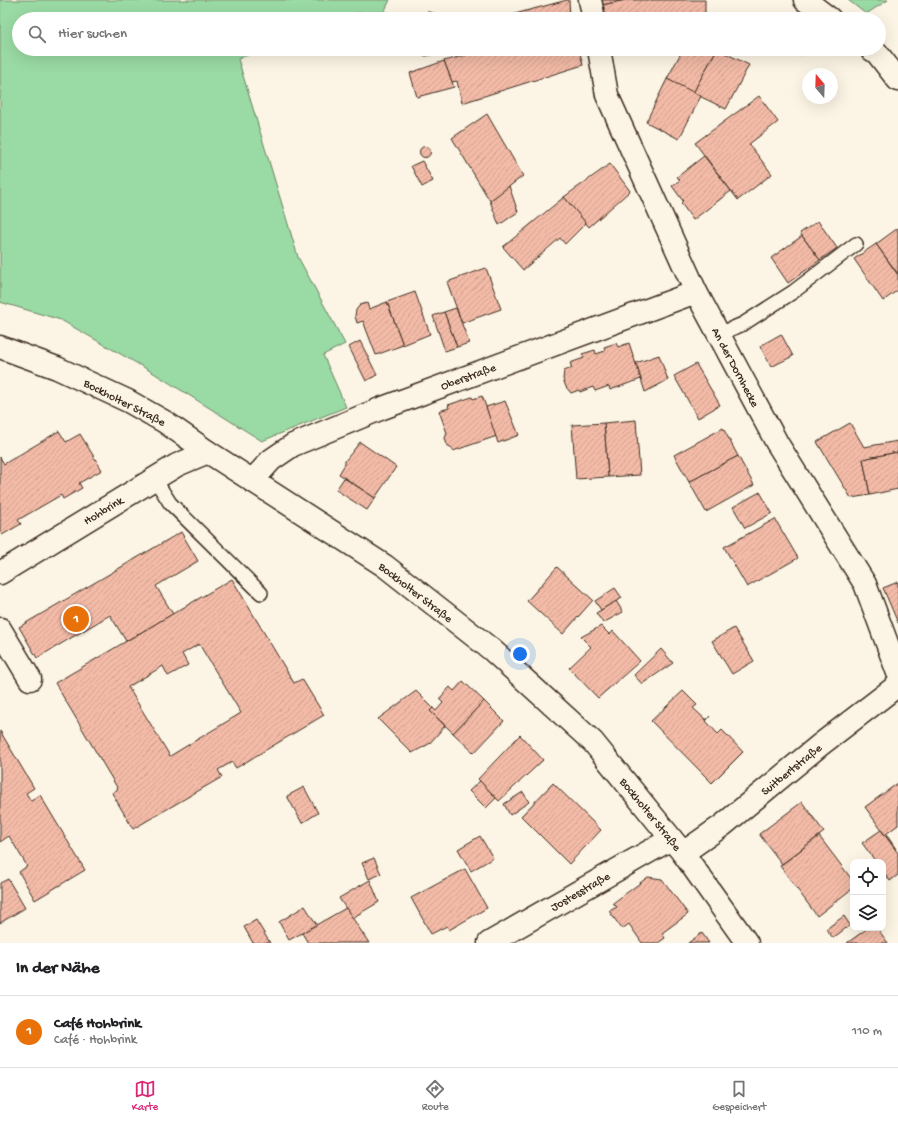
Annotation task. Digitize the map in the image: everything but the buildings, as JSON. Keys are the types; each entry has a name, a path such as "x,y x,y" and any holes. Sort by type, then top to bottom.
{"street":[{"path":"590,0 593,12"},
{"path":"805,0 821,12"},
{"name":"An der Dornhecke","path":"600,56 606,95 696,292 777,443 865,584 898,673"},
{"path":"879,56 898,80"},
{"name":"Oberstraße","path":"252,481 271,460 293,445 380,408 696,292"},
{"name":"Bockholter Straße","path":"0,347 57,368 128,401 165,422 252,481 384,566 492,650 593,742 677,846 747,943"},
{"name":"Hohbrink","path":"0,573 154,478 177,465 208,452"},
{"path":"0,629 30,679"},
{"name":"Suitbertstraße","path":"677,846 722,825 820,745 898,685"},
{"name":"Jostesstraße","path":"489,943 677,846"}],"lane":[{"path":"719,334 743,324 793,292 856,244"},
{"path":"154,478 170,503 261,593"}],"green space":[{"path":"0,0 390,0 384,12 12,12 12,56 246,56 238,59 298,257 345,344 323,355 346,407 262,441 152,372 61,320 0,302"},
{"path":"848,0 888,0 869,12 863,12"}],"place":[{"name":"Café Hohbrink","path":"76,619"}]}
